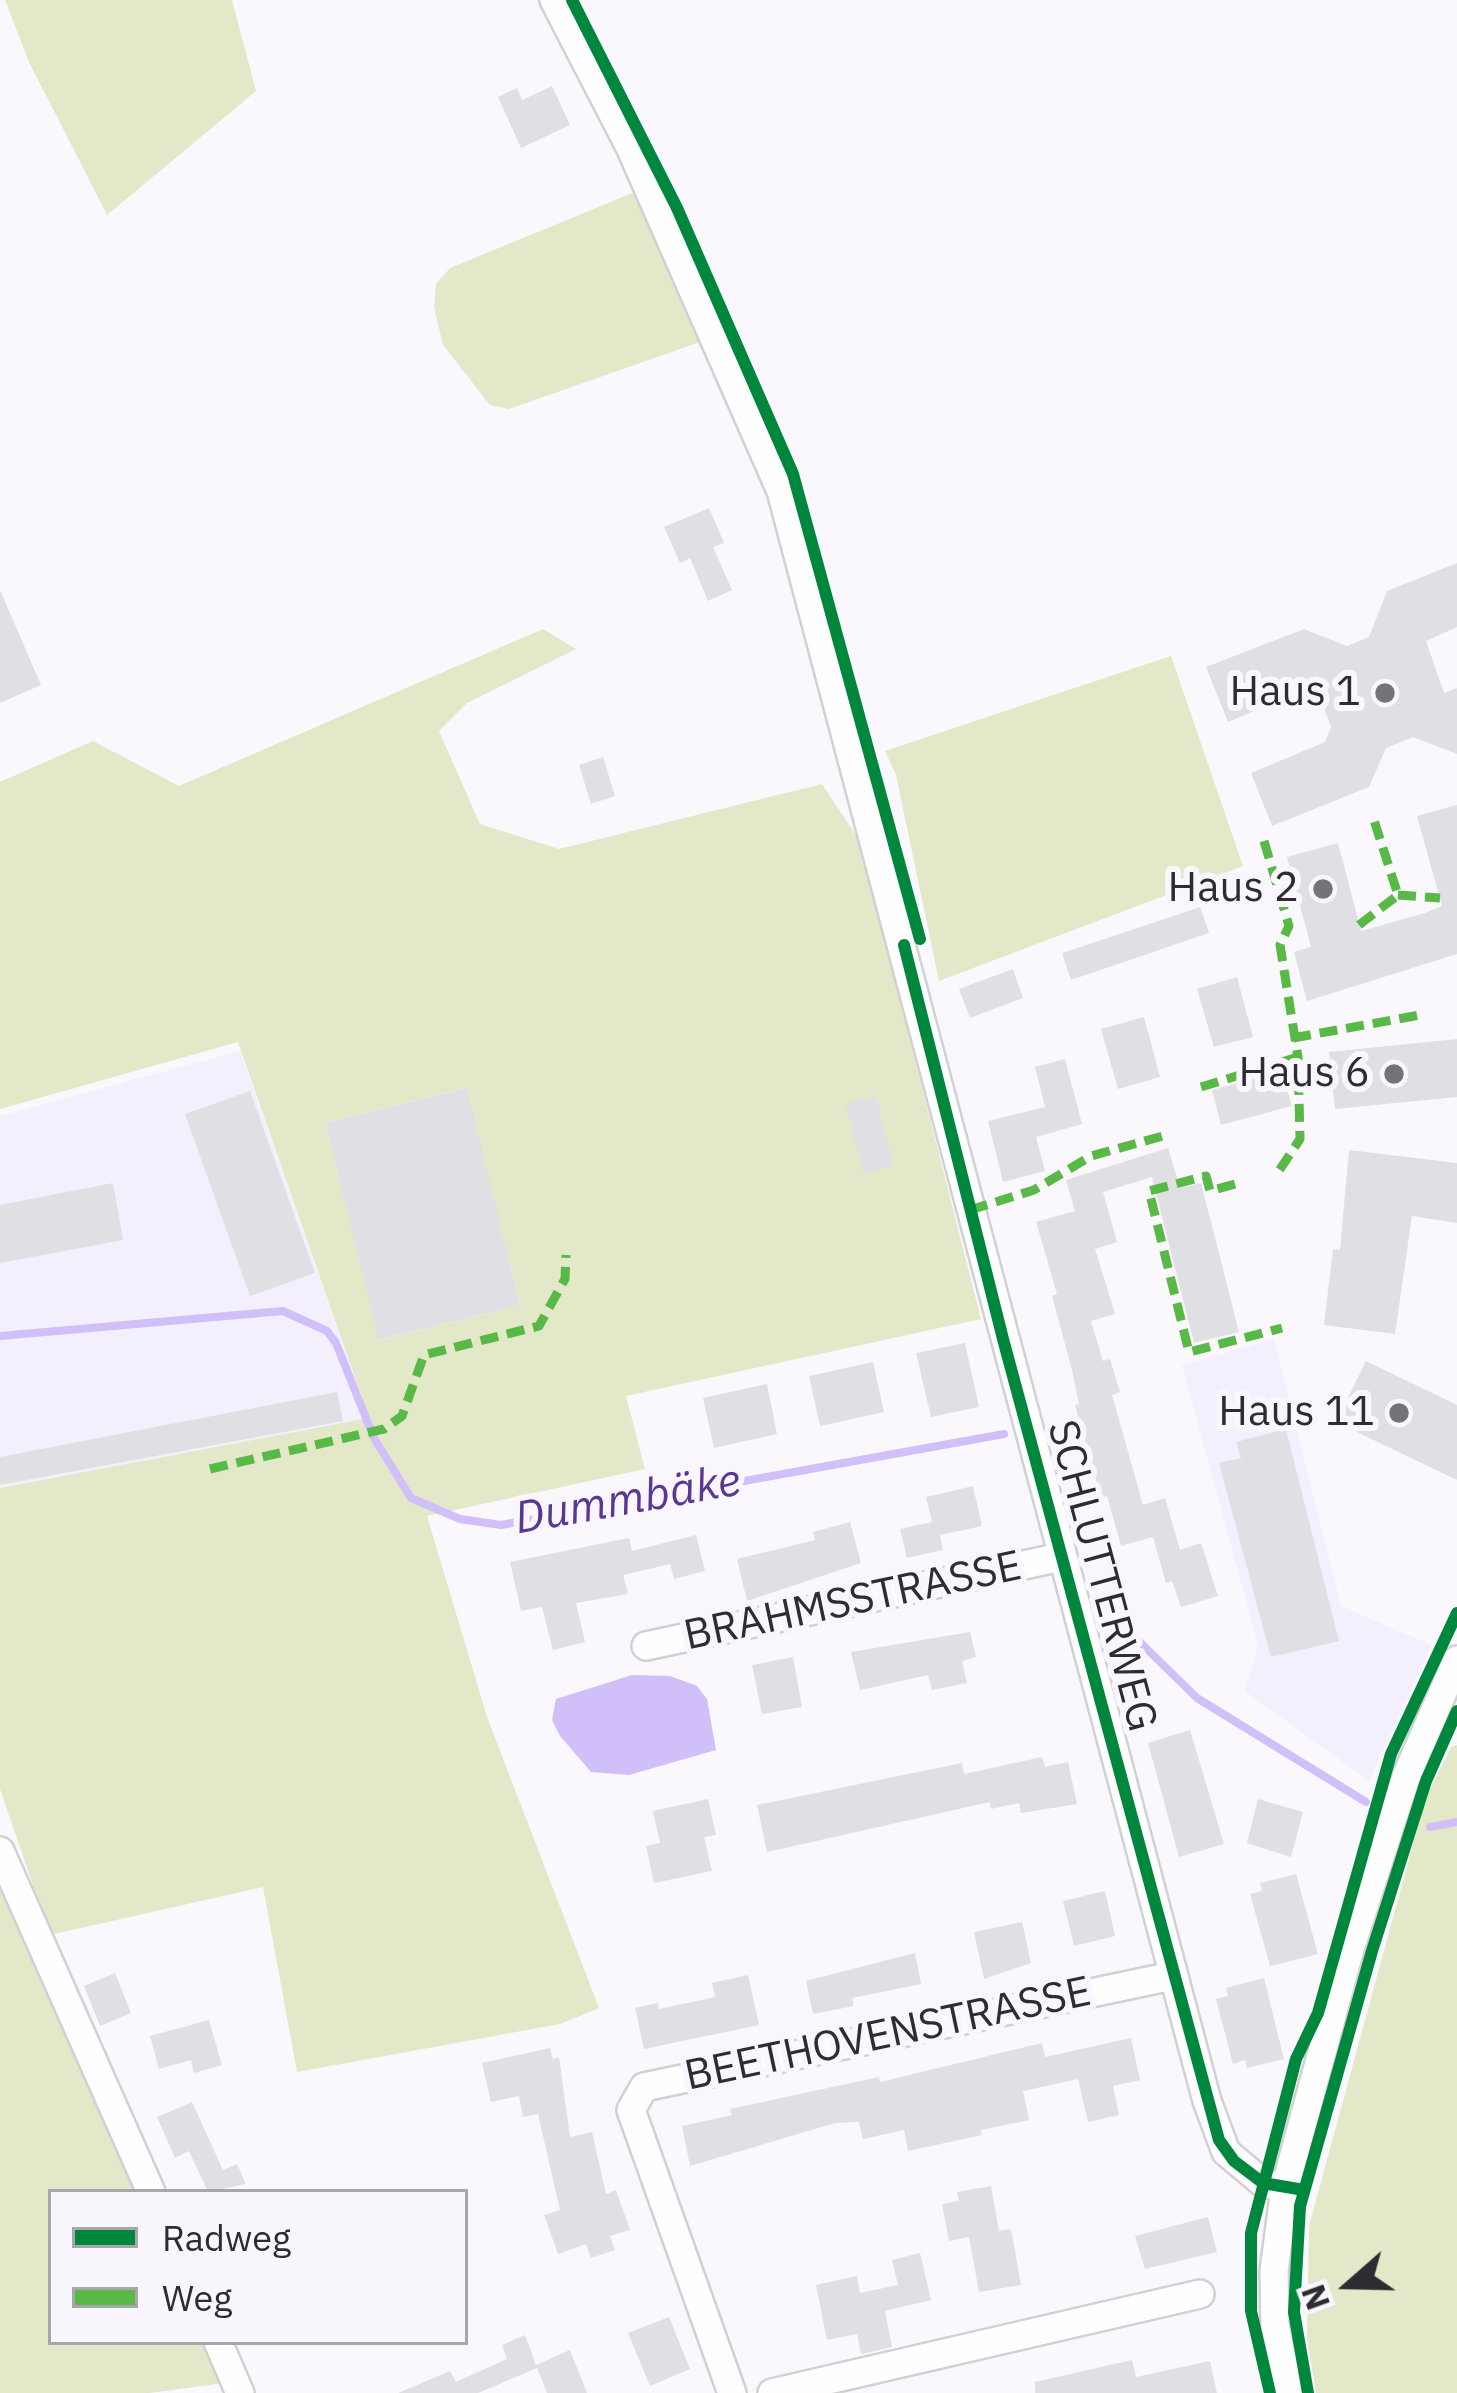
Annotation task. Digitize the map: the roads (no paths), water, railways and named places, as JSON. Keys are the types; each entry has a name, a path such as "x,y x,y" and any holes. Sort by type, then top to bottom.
{"street":[{"name":"SCHLUTTERWEG","path":"554,0 632,149 781,490 1172,1976 1226,2152 1263,2183 1285,2188"},
{"name":"BRAHMSSTRASSE","path":"646,1646 1061,1557"},
{"path":"1289,2393 1275,2325 1274,2271 1285,2188 1350,1949 1399,1798 1457,1660"},
{"path":"0,1851 150,2189"},
{"name":"BEETHOVENSTRASSE","path":"732,2393 631,2110 644,2086 1172,1976"},
{"path":"772,2393 1200,2294"},
{"path":"219,2345 240,2393"}],"waterway":[{"name":"Dummbäke","path":"0,1336 283,1311 327,1331 336,1343 374,1438 411,1498 460,1519 501,1525 1004,1434"},
{"name":"Dummbäke","path":"1102,1605 1197,1698 1366,1802"},
{"name":"Dummbäke","path":"1430,1827 1457,1822"}],"place":[{"name":"Haus 1","path":"1385,693"},
{"name":"Haus 2","path":"1323,889"},
{"name":"Haus 6","path":"1394,1074"},
{"name":"Haus 11","path":"1399,1413"}]}
